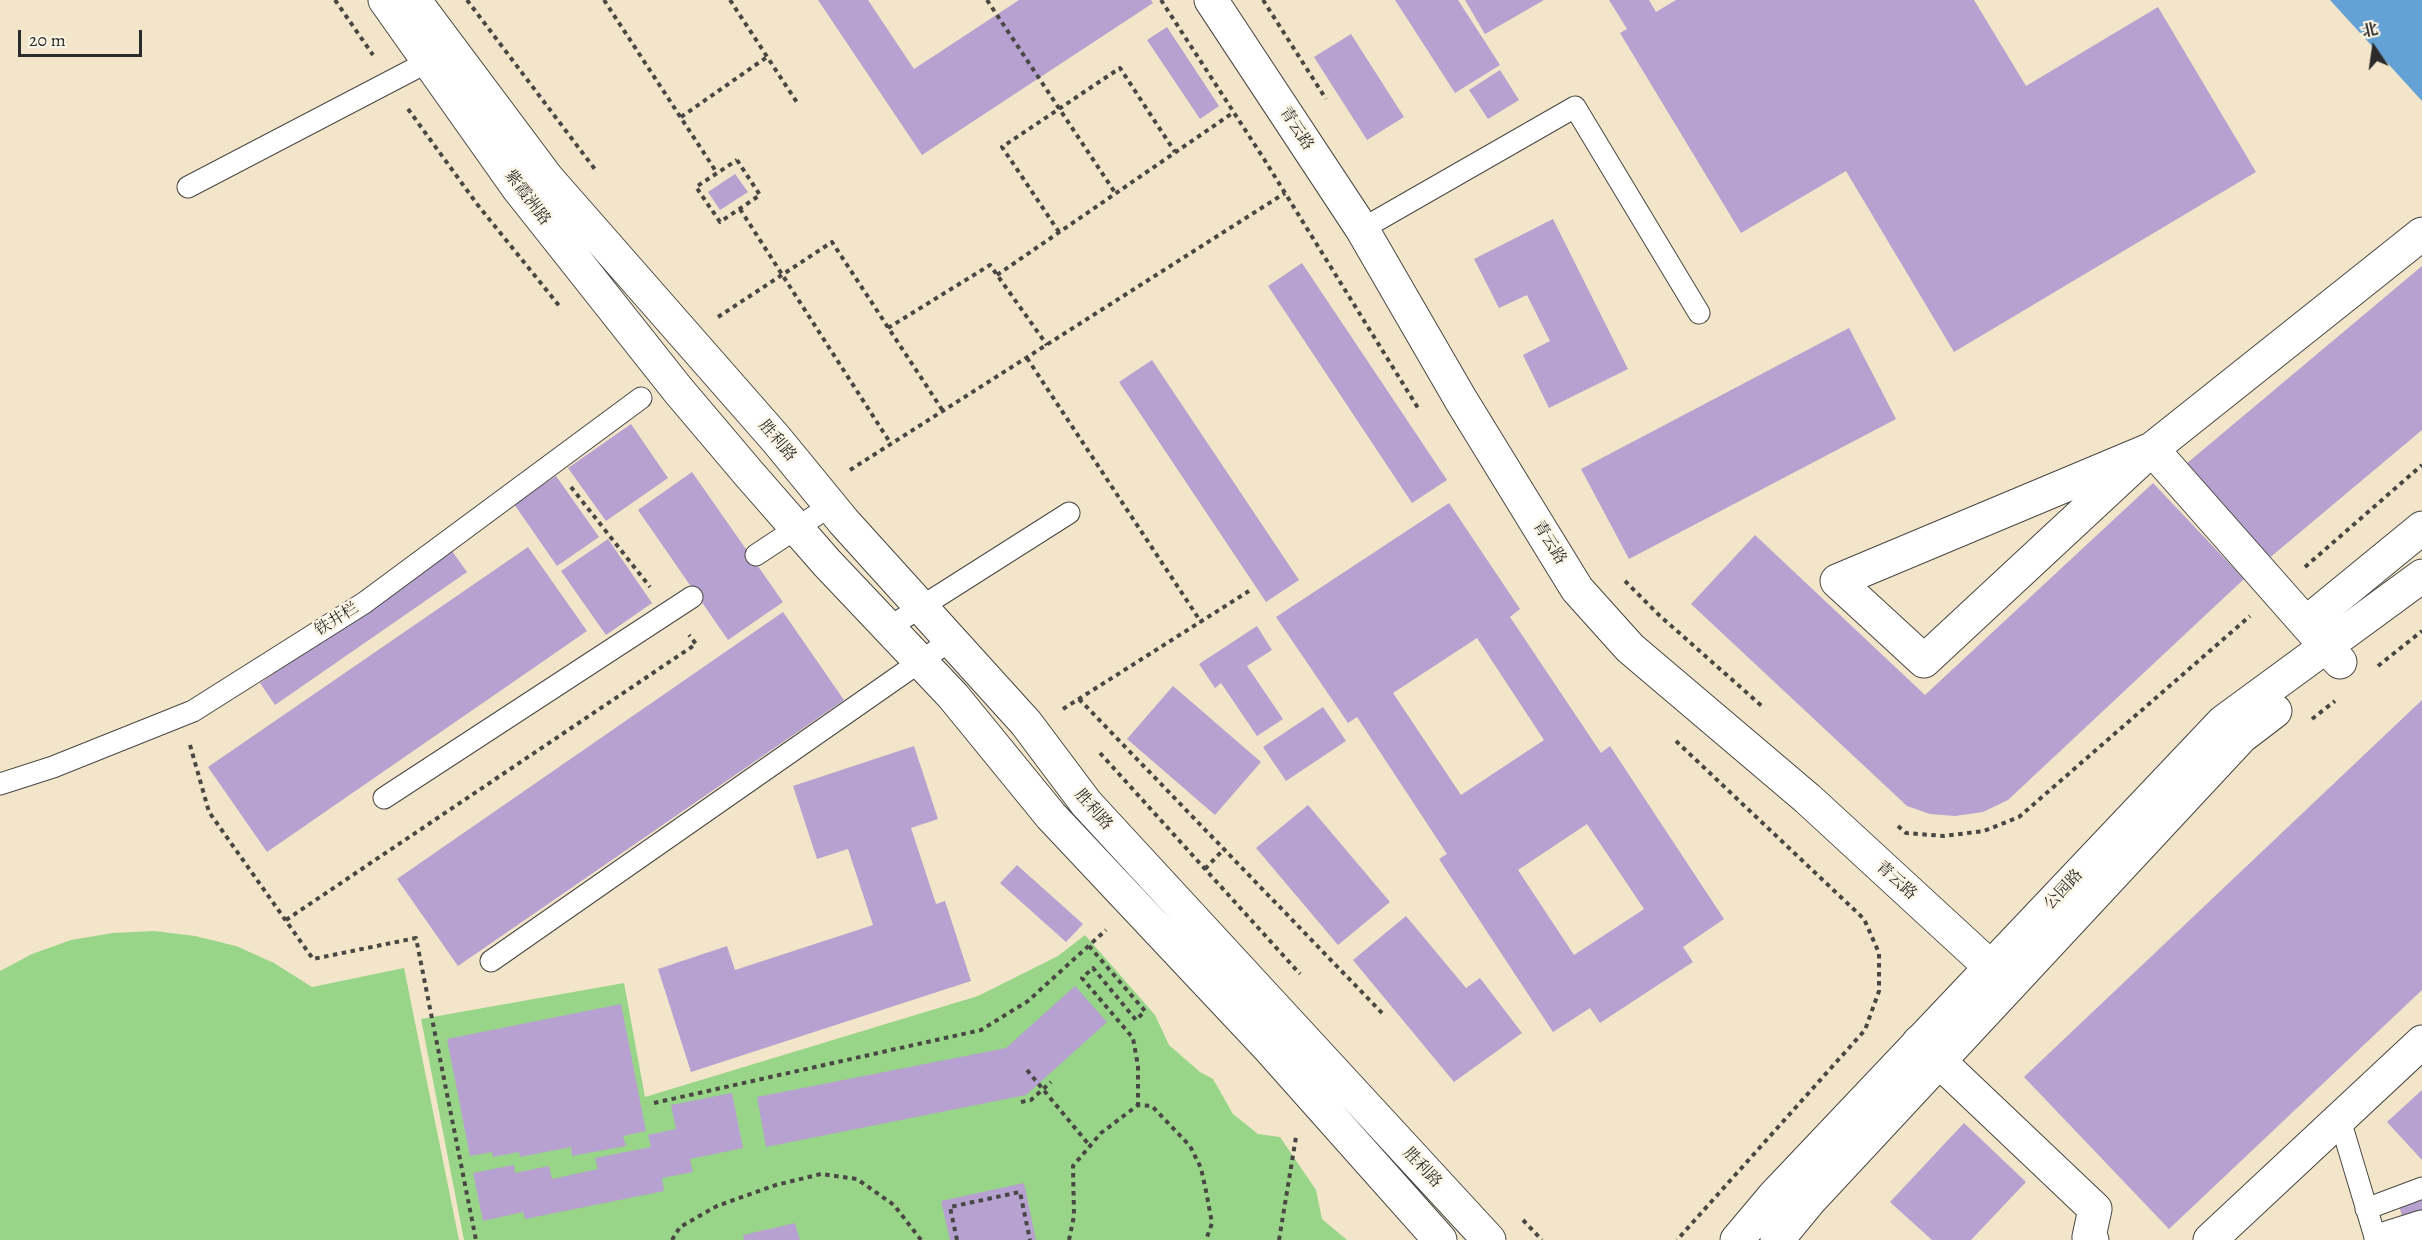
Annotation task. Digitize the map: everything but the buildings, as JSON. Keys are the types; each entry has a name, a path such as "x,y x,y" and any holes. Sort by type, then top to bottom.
{"street":[{"name":"紫霞洲路","path":"385,0 439,56 713,366"},
{"name":"紫霞洲路","path":"414,0 439,56 518,188 678,390"},
{"name":"青云路","path":"1211,0 1362,230 1461,400 1577,589 1630,648 1808,800 2000,976"},
{"path":"2152,449 1837,581 1924,661 2152,449 2422,234"},
{"name":"胜利路","path":"713,366 831,506 1026,723 1086,803 1489,1240"},
{"name":"胜利路","path":"678,390 796,529 953,696 1052,816 1271,1050 1440,1240"},
{"path":"2152,449 2324,644 2422,528"},
{"name":"公园路","path":"1737,1240 1774,1196 1929,1052 2000,976 2223,722 2324,644 2422,576"},
{"name":"公园路","path":"2324,644 2422,600"},
{"path":"2210,1240 2422,1042"},
{"name":"公园路","path":"1777,1240 1929,1052"},
{"path":"1929,1052 2095,1209 2089,1237 2092,1240"},
{"path":"2381,1240 2422,1227"}],"lane":[{"path":"188,188 439,56"},
{"path":"1362,230 1575,107 1699,313"},
{"name":"铁井栏","path":"0,784 53,767 193,711 364,603 641,398"},
{"path":"756,555 831,506"},
{"path":"888,628 1069,513"},
{"path":"384,798 692,597"},
{"path":"490,961 951,640"},
{"path":"2340,1120 2376,1240"},
{"path":"2366,1209 2422,1188"}],"path":[{"path":"604,0 717,173"},
{"path":"730,0 798,104"},
{"path":"987,0 1116,194"},
{"path":"1161,0 1286,194 1424,418"},
{"path":"1263,0 1326,100"},
{"path":"681,117 767,57"},
{"path":"1059,232 1002,147 1120,68 1175,152"},
{"path":"997,275 1234,112"},
{"path":"737,160 760,195 720,222 696,187 717,173 737,160"},
{"path":"844,473 1286,194"},
{"path":"740,208 891,444"},
{"path":"711,321 832,242 943,411"},
{"path":"888,328 990,265 1047,345"},
{"path":"1027,358 1201,622"},
{"path":"286,920 696,644 553,464"},
{"path":"1897,825 1906,833 1944,836 1984,831 2019,817 2422,465"},
{"path":"1618,574 1659,615 1765,708"},
{"path":"1059,711 1249,591"},
{"path":"1079,699 1382,1013"},
{"path":"181,716 209,812 313,959 416,939 476,1240"},
{"path":"1674,739 1864,919 1879,953 1879,992 1865,1030 1677,1240"},
{"path":"1205,869 1224,849"},
{"path":"654,1103 981,1030 1028,1001 1111,926"},
{"path":"1089,946 1145,1011 1136,1020 1093,968 1082,978 1133,1038 1138,1066 1138,1105"},
{"path":"1027,1070 1090,1146"},
{"path":"1021,1102 1031,1100 1051,1082"},
{"path":"1069,1240 1074,1216 1073,1166 1101,1133 1138,1105 1152,1106 1190,1146 1201,1168 1212,1223 1206,1240"},
{"path":"1279,1240 1297,1131"},
{"path":"672,1240 680,1227 717,1206 776,1185 821,1174 857,1179 894,1205 921,1240"},
{"path":"956,1240 950,1207 1020,1192 1030,1240"}],"green space":[{"path":"154,931 195,936 236,946 274,963 312,987 404,968 459,1240 0,1240 0,971 32,954 71,940 113,933"},
{"path":"1085,935 1155,1015 1169,1045 1200,1072 1213,1079 1233,1114 1258,1134 1280,1137 1316,1190 1322,1219 1347,1240 464,1240 421,1019 624,983 645,1097 978,996 1058,956"}],"water":[{"path":"2330,0 2422,0 2422,101"}]}
